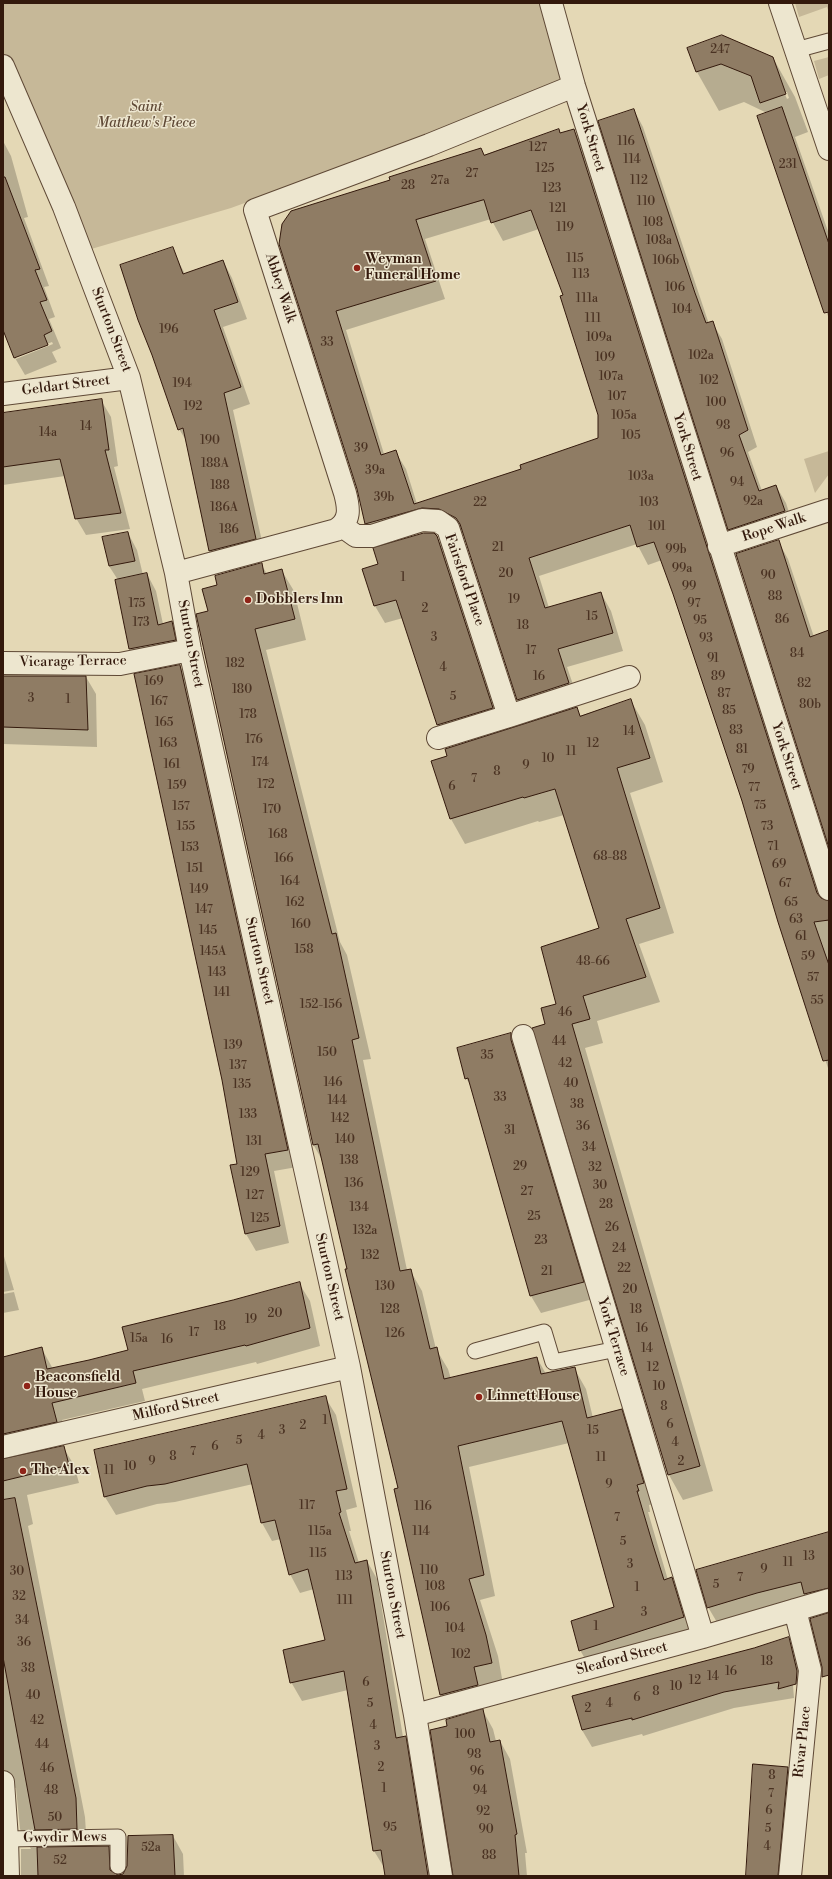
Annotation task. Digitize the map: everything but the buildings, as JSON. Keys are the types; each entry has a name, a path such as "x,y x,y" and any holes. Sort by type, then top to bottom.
{"street":[{"name":"York Street","path":"551,3 574,86 829,889"},
{"path":"780,3 829,149"},
{"name":"Sturton Street","path":"3,66 10,100 64,207 129,378 176,573 190,650 349,1368 415,1714 442,1876"},
{"name":"Abbey Walk","path":"342,526 347,519 348,507 345,493 255,210 429,145 574,86"},
{"name":"Geldart Street","path":"3,394 129,378"},
{"name":"Rope Walk","path":"719,546 829,510"},
{"name":"Fairsford Place","path":"342,526 356,536 372,536 422,520 438,521 448,528 509,716"},
{"path":"176,573 336,530 342,526"},
{"name":"Vicarage Terrace","path":"3,663 120,664 190,650"},
{"path":"438,738 629,677"},
{"name":"York Terrace","path":"523,1036 703,1637"},
{"name":"Milford Street","path":"3,1447 349,1368"},
{"name":"Sleaford Street","path":"415,1714 703,1637 829,1600"},
{"name":"Rivar Place","path":"790,1876 810,1670 796,1610"},
{"path":"3,1782 8,1876"}],"lane":[{"path":"796,50 829,41"},
{"path":"475,1351 544,1332 553,1362 617,1349"},
{"name":"Gwydir Mews","path":"7,1839 118,1837 118,1866"}],"green space":[{"name":"Saint Matthew's Piece","path":"3,3 543,3 562,86 231,208 81,252 3,69"},
{"path":"795,3 829,3 829,13 827,7 799,17"},
{"path":"829,57 829,75 819,79 814,61"},
{"path":"829,451 829,474 815,493 804,459"}],"place":[{"name":"Weyman Funeral Home","path":"357,268"},
{"name":"Dobblers Inn","path":"248,600"},
{"name":"Beaconsfield House","path":"27,1386"},
{"name":"Linnett House","path":"479,1397"},
{"name":"The Alex","path":"23,1471"}]}
